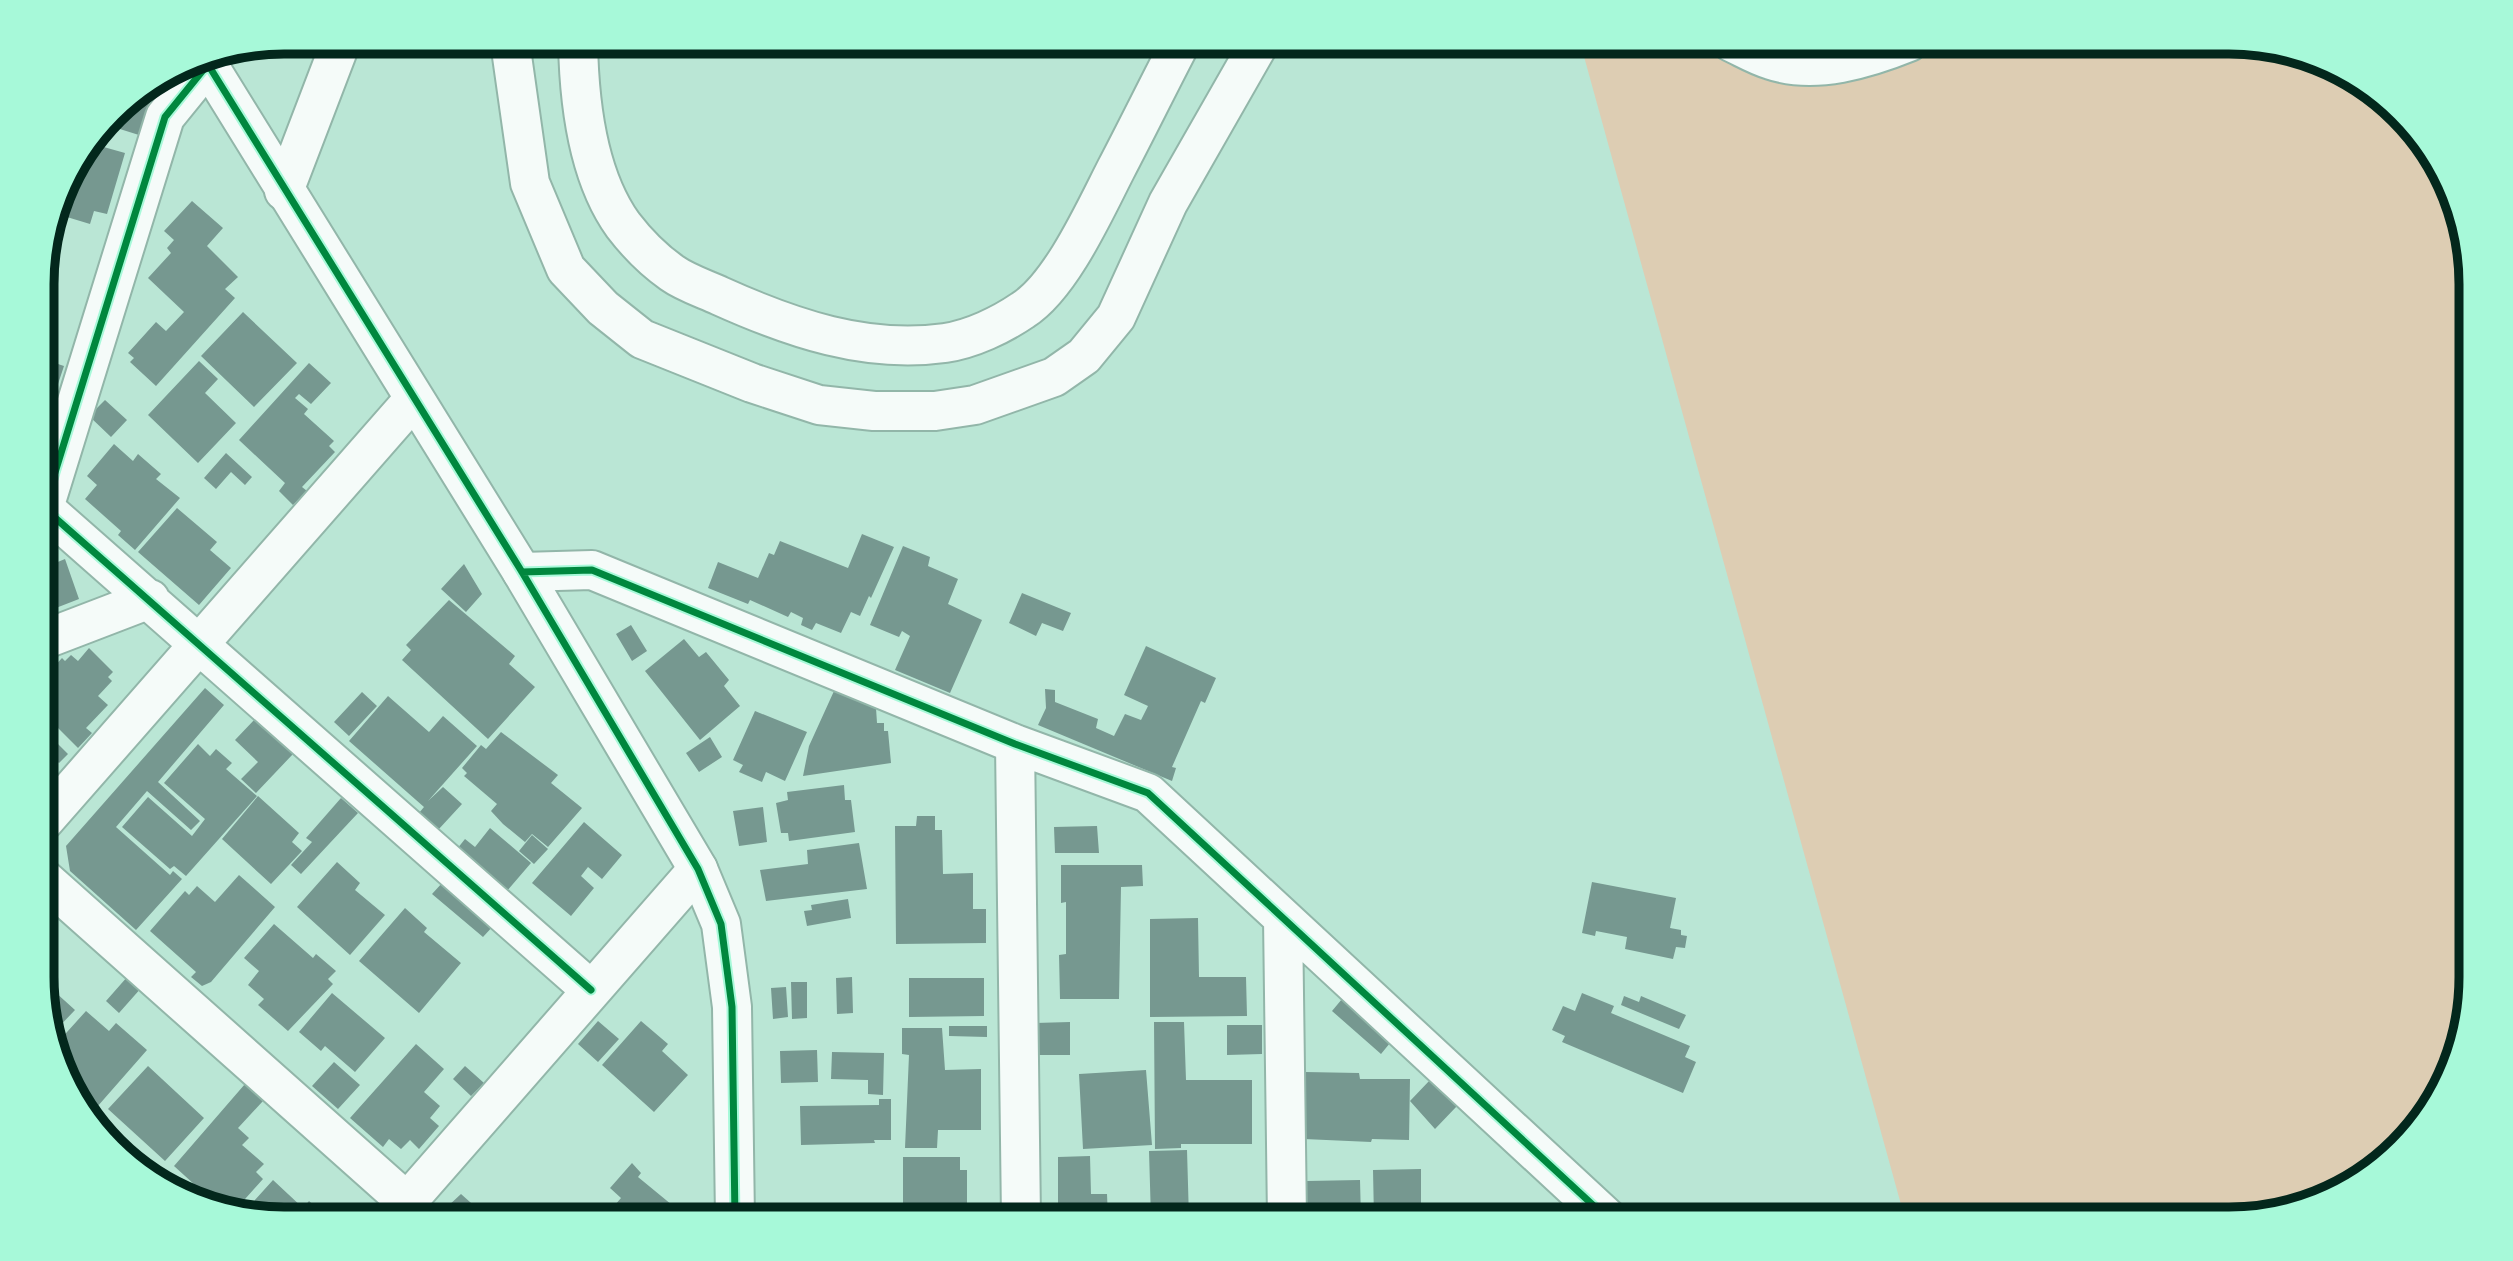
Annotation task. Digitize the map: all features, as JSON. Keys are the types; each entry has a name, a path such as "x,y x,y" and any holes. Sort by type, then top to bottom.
{"street":[{"path":"512,55 530,183 566,269 603,308 642,339 752,383 819,405 874,411 935,411 975,405 1054,377 1084,356 1116,317 1168,203 1252,54"},
{"path":"1757,54 1771,61 1808,67 1875,54"},
{"path":"284,191 336,55"},
{"path":"578,55 578,85 585,132 601,180 623,224 673,274 775,321 824,336 898,345 947,343 990,329 1026,309 1058,273 1087,226 1175,55"},
{"path":"209,67 413,400 522,572 698,869 720,924 732,1007 735,1207"},
{"path":"55,473 165,117 198,71"},
{"path":"54,809 413,400"},
{"path":"55,517 591,990"},
{"path":"522,572 592,569 1015,744 1148,793 1594,1206"},
{"path":"54,636 150,599"},
{"path":"1015,744 1021,1207"},
{"path":"403,1207 698,869"},
{"path":"54,888 395,1207"},
{"path":"1283,918 1287,1206"}],"shaded area":[{"path":"1583,54 2228,54 2288,62 2330,78 2356,93 2380,111 2402,133 2435,183 2451,225 2457,255 2459,976 2454,1021 2447,1050 2420,1104 2402,1128 2380,1150 2330,1183 2302,1195 2243,1206 1901,1206"}],"building":[{"path":"152,97 139,135 116,128"},
{"path":"101,146 125,153 107,214 94,211 90,224 65,216 85,169"},
{"path":"192,201 223,228 207,246 238,277 225,289 235,298 156,386 130,362 134,358 128,353 156,322 166,331 184,312 148,278 171,253 167,248 174,240 164,231"},
{"path":"243,312 297,363 254,407 201,356"},
{"path":"199,361 218,379 205,393 236,423 198,463 148,415"},
{"path":"55,363 64,366 55,394"},
{"path":"309,363 331,383 311,404 299,394 295,398 308,409 304,414 334,441 329,446 335,452 302,487 307,491 293,505 279,491 285,483 239,440"},
{"path":"105,400 127,420 111,437 89,416"},
{"path":"114,444 133,461 138,454 161,474 156,479 180,498 135,550 118,535 121,531 85,499 97,485 87,476"},
{"path":"226,453 252,477 245,485 231,472 216,489 204,478"},
{"path":"177,508 217,542 210,550 231,568 199,605 138,552"},
{"path":"862,534 894,547 860,616 851,612 841,633 816,623 812,630 801,625 803,618 791,612 788,617 750,600 748,604 708,588 718,562 758,578 769,553 774,555 780,541 848,568"},
{"path":"903,546 930,557 928,566 958,579 948,604 982,620 950,693 895,670 910,636 902,631 899,637 870,625"},
{"path":"65,559 79,599 55,609 55,563"},
{"path":"464,564 482,594 466,612 441,589"},
{"path":"1022,593 1071,613 1063,631 1042,623 1036,636 1009,623"},
{"path":"449,600 515,656 509,664 535,687 488,739 402,660 411,650 406,645"},
{"path":"631,625 647,651 632,661 616,634"},
{"path":"684,639 699,657 706,652 729,680 724,686 740,706 700,740 645,671"},
{"path":"1146,646 1216,678 1205,703 1201,701 1172,767 1176,768 1172,781 1038,725 1046,708 1045,689 1055,690 1055,702 1098,719 1096,728 1114,736 1125,714 1141,720 1148,706 1124,695"},
{"path":"89,648 113,672 108,677 112,681 98,696 108,705 86,728 92,733 78,748 54,724 54,666 62,658 65,661 71,655 78,661"},
{"path":"205,688 224,705 158,782 200,821 191,830 147,791 116,827 170,875 173,871 182,879 136,930 70,871 66,846"},
{"path":"834,691 876,708 877,723 884,723 884,731 888,731 891,763 803,776 809,746"},
{"path":"362,692 377,706 349,736 334,722"},
{"path":"388,696 429,732 443,716 477,746 428,801 443,787 462,804 438,830 419,813 424,807 349,741"},
{"path":"755,711 807,732 785,781 766,772 762,782 739,772 743,765 733,760"},
{"path":"255,719 293,754 256,793 241,779 258,762 235,740"},
{"path":"501,732 558,775 551,783 582,808 548,847 532,834 525,842 503,824 491,811 497,804 464,776 467,773 462,768 481,745 486,749"},
{"path":"710,737 722,757 699,772 686,753"},
{"path":"54,740 68,754 59,763 54,759"},
{"path":"198,744 210,756 216,749 232,763 226,769 257,796 186,876 174,866 170,869 122,827 148,797 192,836 205,819 164,783"},
{"path":"844,785 845,800 851,800 855,832 789,841 788,833 781,833 776,803 788,800 787,792"},
{"path":"258,796 299,833 292,842 302,851 271,884 222,839"},
{"path":"341,798 358,813 301,874 291,865 312,842 306,838"},
{"path":"763,807 767,842 739,846 733,811"},
{"path":"917,816 935,816 935,830 942,830 943,874 973,873 973,909 986,909 986,943 896,944 895,826 916,826"},
{"path":"584,822 622,855 602,879 588,867 581,876 594,888 571,916 532,883"},
{"path":"1097,826 1099,853 1055,853 1054,827"},
{"path":"490,828 531,863 507,891 457,849 465,839 475,847"},
{"path":"532,835 548,849 534,864 519,851"},
{"path":"859,843 867,889 766,901 760,870 808,864 807,850"},
{"path":"337,862 360,883 355,890 385,915 350,955 297,907"},
{"path":"1061,865 1142,865 1143,886 1121,887 1119,999 1060,999 1059,955 1066,954 1066,902 1061,903"},
{"path":"239,875 275,907 211,982 202,986 191,977 196,972 150,931 185,891 189,895 197,886 215,902"},
{"path":"443,882 494,925 483,937 432,894"},
{"path":"1592,882 1676,898 1670,928 1681,930 1681,935 1687,936 1685,948 1676,947 1673,959 1625,949 1627,937 1596,931 1595,936 1582,933"},
{"path":"848,899 851,918 807,926 804,911 812,910 811,905"},
{"path":"405,908 427,928 424,932 461,963 419,1013 359,961"},
{"path":"1198,918 1199,977 1246,977 1247,1016 1150,1017 1150,919"},
{"path":"274,924 313,958 316,954 336,971 328,979 333,984 288,1031 258,1005 264,999 248,985 259,971 244,958"},
{"path":"128,976 142,987 119,1013 106,1001"},
{"path":"852,977 853,1013 837,1014 836,978"},
{"path":"909,978 984,978 984,1016 909,1017"},
{"path":"791,982 807,982 807,1018 792,1019"},
{"path":"786,987 788,1017 773,1019 771,988"},
{"path":"55,992 75,1010 60,1026"},
{"path":"332,993 385,1038 355,1072 325,1046 321,1051 299,1032"},
{"path":"1582,993 1614,1006 1611,1013 1690,1046 1685,1057 1696,1062 1683,1093 1562,1042 1565,1036 1552,1030 1563,1006 1575,1011"},
{"path":"1624,996 1639,1002 1641,996 1686,1015 1679,1029 1621,1005"},
{"path":"1342,999 1390,1043 1381,1054 1332,1011"},
{"path":"86,1011 109,1031 116,1023 147,1050 97,1107 78,1078 62,1037"},
{"path":"598,1021 619,1039 598,1062 578,1044"},
{"path":"641,1021 668,1044 662,1051 688,1075 654,1112 602,1065"},
{"path":"1070,1022 1070,1055 1036,1055 1035,1023"},
{"path":"1154,1022 1184,1022 1186,1080 1252,1080 1252,1144 1181,1144 1181,1148 1155,1149"},
{"path":"1227,1025 1262,1025 1262,1054 1227,1055"},
{"path":"949,1026 987,1026 987,1037 949,1036"},
{"path":"902,1028 942,1028 945,1070 981,1069 981,1130 938,1130 937,1148 905,1148 909,1055 902,1054"},
{"path":"416,1044 444,1069 424,1092 440,1106 430,1118 439,1126 419,1149 410,1140 401,1149 389,1139 383,1147 350,1118"},
{"path":"817,1050 818,1082 781,1083 780,1051"},
{"path":"832,1052 884,1053 883,1095 868,1094 868,1080 831,1079"},
{"path":"334,1062 360,1085 338,1109 312,1086"},
{"path":"148,1066 204,1118 165,1161 108,1109"},
{"path":"465,1066 484,1083 471,1096 453,1079"},
{"path":"1146,1070 1152,1145 1083,1149 1079,1074"},
{"path":"1305,1072 1359,1073 1360,1079 1410,1079 1409,1140 1372,1139 1371,1142 1304,1139"},
{"path":"1430,1080 1457,1106 1435,1129 1410,1101"},
{"path":"245,1084 263,1101 238,1128 249,1138 242,1145 264,1164 256,1172 263,1179 242,1202 201,1190 174,1166"},
{"path":"879,1099 891,1099 891,1140 874,1140 875,1143 801,1145 800,1106 879,1105"},
{"path":"1187,1150 1189,1207 1151,1207 1149,1151"},
{"path":"1090,1156 1091,1194 1107,1194 1108,1207 1058,1207 1058,1157"},
{"path":"903,1157 960,1157 960,1170 967,1170 967,1203 958,1203 958,1207 903,1207"},
{"path":"632,1163 641,1173 638,1177 674,1207 613,1207 621,1198 610,1188"},
{"path":"1421,1169 1421,1206 1374,1206 1373,1170"},
{"path":"273,1180 302,1207 285,1207 251,1204"},
{"path":"1360,1180 1361,1206 1307,1206 1307,1181"},
{"path":"461,1194 475,1207 447,1207"},
{"path":"309,1201 316,1207 304,1207"}],"cycle path":[{"path":"209,67 522,572 698,869 721,924 732,1007 735,1207"},
{"path":"55,473 165,117 204,69"},
{"path":"55,517 591,990"},
{"path":"522,572 592,570 1015,744 1148,793 1594,1206"}]}
